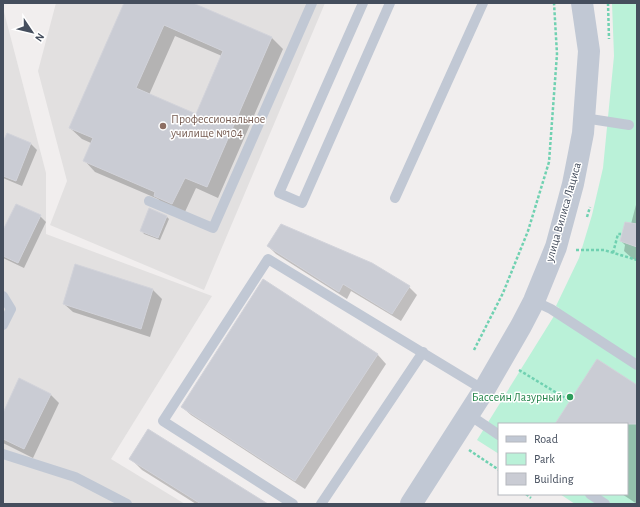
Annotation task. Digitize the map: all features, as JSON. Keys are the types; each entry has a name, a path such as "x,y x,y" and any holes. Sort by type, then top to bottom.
{"street":[{"name":"улица Вилиса Лациса","path":"411,504 484,390 521,326 534,301 556,247 573,184 583,133 589,51 582,3"}],"lane":[{"path":"149,201 213,228 312,3"},
{"path":"363,3 279,193 302,203 390,3"},
{"path":"395,198 483,3"},
{"path":"584,118 629,124"},
{"path":"293,504 163,420 268,259 484,390"},
{"path":"3,296 10,309 3,326"},
{"path":"534,301 551,309 637,365"},
{"path":"321,504 423,352"},
{"path":"468,414 498,433"},
{"path":"3,454 75,477 127,504"},
{"path":"592,495 605,504"}],"path":[{"path":"474,350 506,286 528,231 549,162 557,54 554,3"},
{"path":"613,253 618,234 621,234"},
{"path":"576,250 604,250 637,260"},
{"path":"517,368 570,401"},
{"path":"468,450 498,469"},
{"path":"527,495 531,498"}],"shaded area":[{"name":"Профессиональное училище №104","path":"56,3 325,3 204,290 50,225 67,181 38,71"},
{"path":"3,8 46,173 46,234 212,296 111,459 185,504 3,504"}],"green space":[{"path":"612,3 637,3 637,504 575,504 562,495 628,495 628,423 498,423 498,453 477,440 559,308 556,306 579,258 592,215 603,168 614,56"}],"building":[{"path":"124,3 193,3 272,37 207,187 185,178 172,204 154,196 155,192 83,161 93,138 69,128","holes":["164,25 223,51 196,114 136,88"]},
{"path":"7,133 31,143 16,181 3,176 3,142"},
{"path":"16,204 41,215 18,263 3,256 3,230"},
{"path":"149,208 167,216 158,238 140,231"},
{"path":"625,222 637,224 637,247 620,241"},
{"path":"281,224 372,263 410,286 392,314 343,284 339,292 267,246"},
{"path":"75,264 153,289 141,329 63,304"},
{"path":"263,279 378,354 295,481 181,407"},
{"path":"597,359 637,385 637,424 556,423"},
{"path":"19,378 51,394 24,449 3,439 3,413"},
{"path":"148,429 268,504 201,504 129,459"}],"place":[{"name":"Профессиональное училище №104","path":"163,126"},
{"name":"Бассейн Лазурный","path":"570,397"}]}
